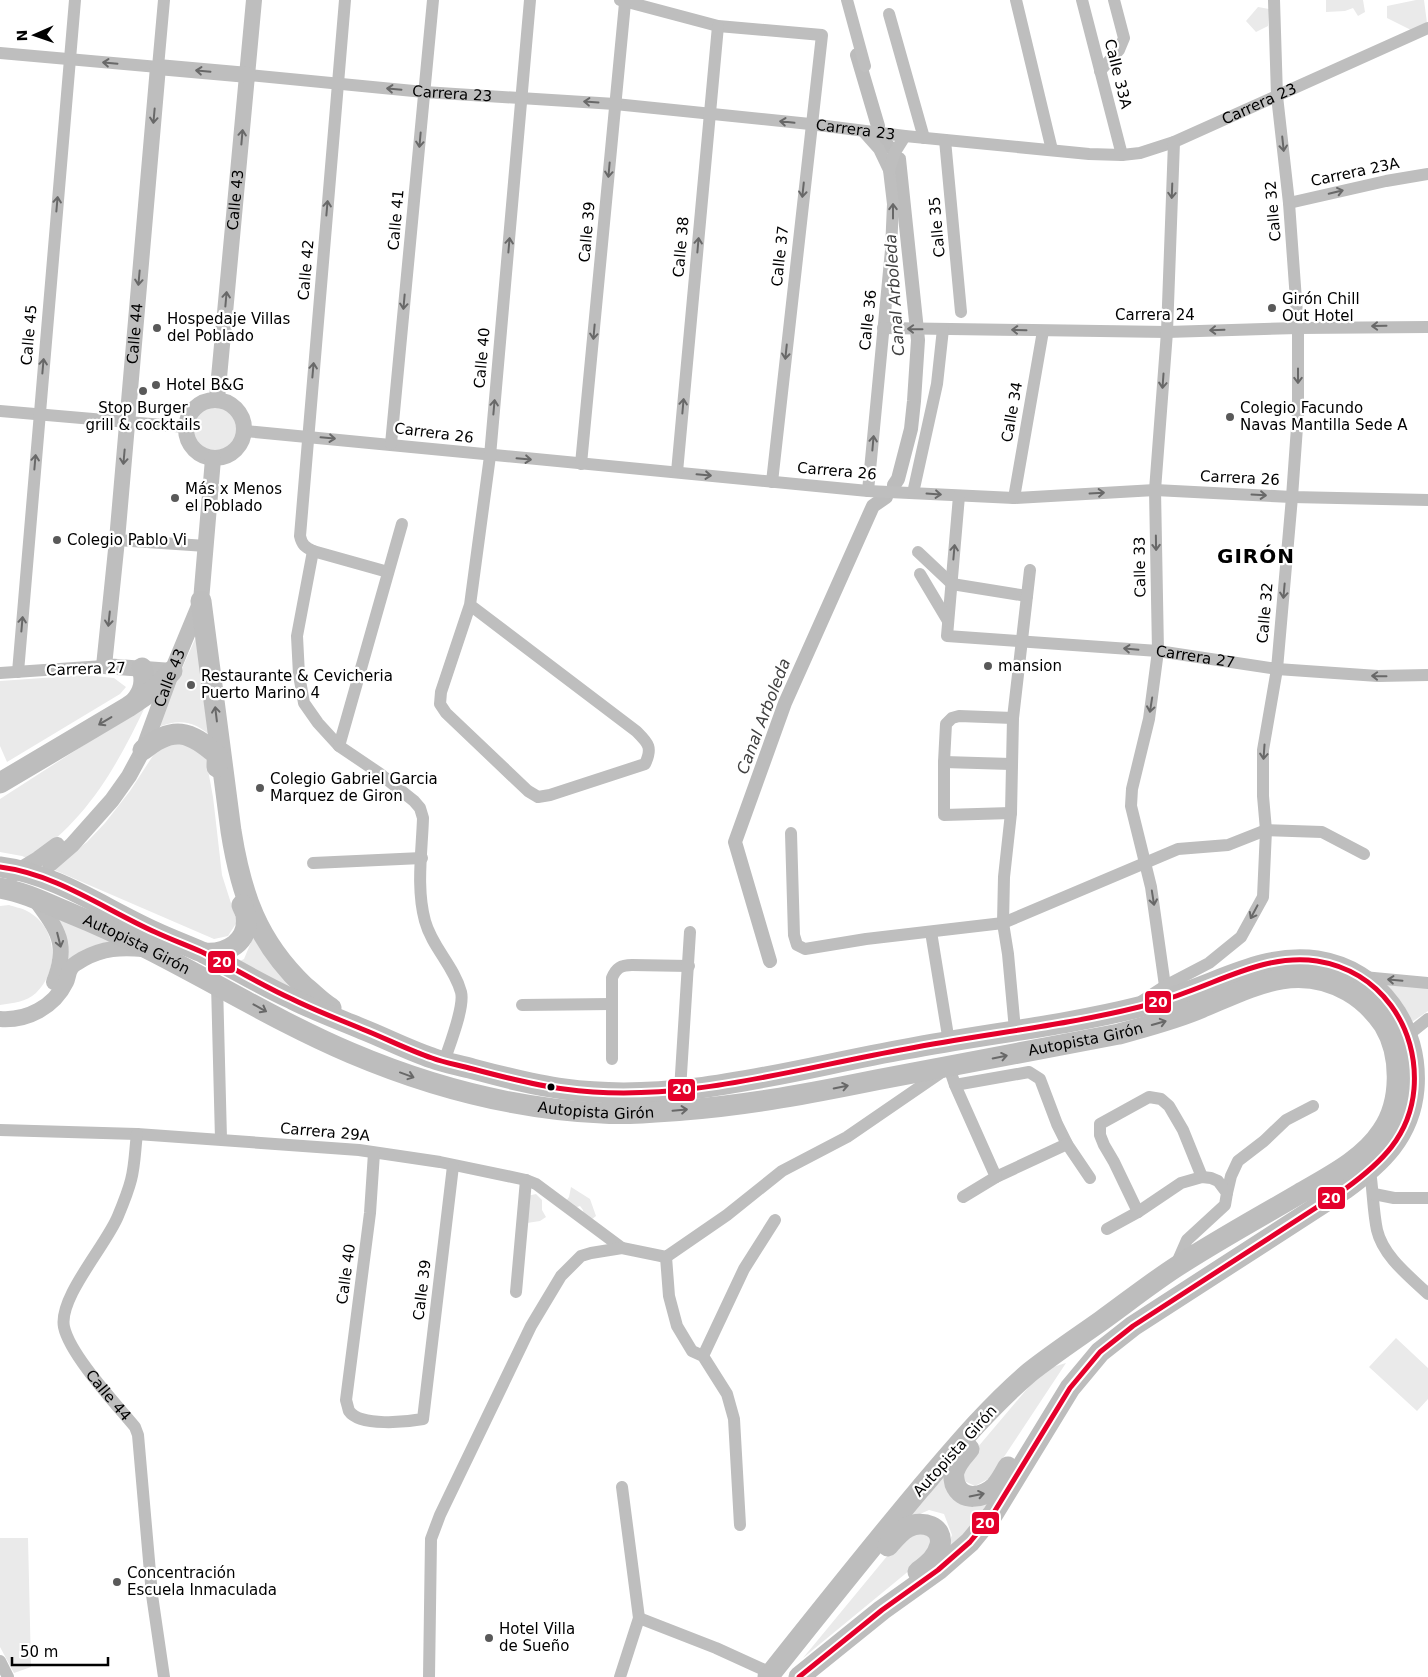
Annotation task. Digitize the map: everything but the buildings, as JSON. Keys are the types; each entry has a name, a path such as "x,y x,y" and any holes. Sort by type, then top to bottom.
{"highway":[{"path":"202,601 231,831 237,869 250,908 260,932 289,972 325,1005 367,1031"},
{"path":"135,702 140,696 145,682 142,668"},
{"path":"0,783 135,702 156,688 172,671"},
{"path":"143,750 156,739 172,734 188,735 203,743 217,755 218,799 224,843 234,886 246,916 246,927 242,937 230,949 215,954 204,953"},
{"name":"Autopista Girón","path":"0,876 31,874 59,885 153,931 204,953 293,1000 430,1058 560,1089 630,1093 680,1090 750,1081 906,1048 1127,1010 1156,1003 1246,969 1277,960 1318,961 1340,967 1362,977 1383,996 1400,1017 1408,1035 1415,1071 1410,1115 1397,1140 1384,1157 1370,1171 1345,1189 1133,1326 1100,1352 1070,1388 994,1514 970,1542 938,1570 882,1610 799,1677"},
{"name":"Autopista Girón","path":"0,876 22,893 109,929 217,984 308,1034 410,1076 462,1091 558,1110 605,1114 658,1112 722,1106 952,1076 1162,1022 1254,986 1280,978 1303,976 1324,980 1356,995 1384,1026 1394,1052 1398,1075 1392,1115 1371,1146 1339,1170 1175,1268 1031,1372 976,1423 793,1645"},
{"path":"1020,1382 1010,1402 960,1459 954,1472 954,1478 957,1488 961,1493 970,1497 981,1496 996,1486 1073,1369 1100,1352"},
{"path":"770,1675 793,1645 819,1626 900,1532 914,1525 927,1524 932,1526 938,1534 940,1544 934,1558 839,1634 824,1657"}],"street":[{"name":"Calle 45","path":"18,672 75,0"},
{"name":"Calle 44","path":"104,666 117,540 164,0"},
{"name":"Calle 43","path":"217,399 254,0"},
{"name":"Calle 42","path":"313,551 301,543 300,536 345,0"},
{"name":"Calle 41","path":"391,444 433,0"},
{"name":"Calle 40","path":"470,606 636,731 648,744 649,755 645,764 550,795 538,796 528,791 446,713 440,704 441,692 470,606 490,456 530,0"},
{"path":"847,0 865,66"},
{"path":"1016,0 1052,150"},
{"name":"Calle 33A","path":"1082,0 1122,155"},
{"path":"1100,71 1119,50 1124,38 1114,0"},
{"name":"Calle 32","path":"1127,1010 1165,986 1208,963 1242,937 1262,897 1266,830 1263,796 1263,750 1277,669 1298,413 1298,328 1289,203 1277,96 1274,0"},
{"path":"623,1 718,26"},
{"name":"Calle 39","path":"581,464 623,1"},
{"path":"889,14 924,138"},
{"name":"Calle 37","path":"718,26 822,35 810,124 772,482"},
{"name":"Calle 38","path":"677,472 718,26"},
{"name":"Carrera 23","path":"0,52 424,92 615,104 924,138 1089,154 1122,155 1140,153 1174,142 1428,28"},
{"name":"Calle 36","path":"864,131 879,149 889,170 893,204 886,328 868,491"},
{"name":"Carrera 23","path":"889,170 895,152 905,136"},
{"name":"Calle 35","path":"945,140 961,312"},
{"name":"Calle 33","path":"1165,986 1151,887 1133,814 1132,789 1149,719 1158,651 1155,490 1167,332 1174,142"},
{"name":"Carrera 23A","path":"1289,203 1386,181 1428,174"},
{"name":"Carrera 24","path":"886,328 1167,332 1428,327"},
{"path":"913,493 937,384 942,329"},
{"name":"Calle 34","path":"1014,498 1043,331"},
{"path":"217,399 231,404 237,409 242,416 245,431 235,451 228,456 214,458 206,457 193,449 186,435 186,427 187,420 196,407 202,403 217,399"},
{"path":"0,411 186,427"},
{"name":"Carrera 26","path":"245,431 868,491 1014,498 1155,490 1292,497 1428,500"},
{"name":"Calle 43","path":"50,864 72,845 112,800 129,776 143,750 172,671 202,601 214,458"},
{"path":"948,621 959,496"},
{"path":"339,746 402,524"},
{"path":"117,540 206,546"},
{"path":"388,572 313,551 297,636 298,675 304,703 318,723 339,746 379,773 420,808 423,818 420,893 425,921 434,945 457,981 462,993 461,1006 444,1062"},
{"path":"918,552 952,584 1027,596"},
{"path":"1015,1030 1008,954 1003,923 1004,876 1011,813 1013,718 1030,570"},
{"path":"920,574 948,621"},
{"name":"Carrera 27","path":"948,621 947,636 1158,651 1277,669 1378,676 1428,676"},
{"name":"Carrera 27","path":"0,673 104,666 172,671"},
{"name":"Calle 43","path":"0,876 38,860 65,839 110,791 128,763 143,734 156,688 154,680 142,668"},
{"path":"1011,813 944,815 944,762 946,724 952,718 959,716 1013,718"},
{"path":"944,762 1011,764"},
{"path":"791,833 794,935 800,948 813,948 866,939 1003,923 1178,849 1228,845 1266,830 1322,832 1364,854"},
{"path":"312,863 422,858"},
{"path":"0,1009 9,1010 27,1006 42,996 54,982 61,965 62,947 56,929 35,898"},
{"path":"680,1090 690,932"},
{"path":"931,932 949,1042"},
{"path":"0,1020 18,1019 46,1007 58,996 71,968 88,956 118,948 150,950"},
{"path":"612,1059 612,978 615,970 623,965 689,966"},
{"path":"1362,977 1428,983"},
{"path":"217,984 221,1139"},
{"path":"522,1006 612,1004"},
{"path":"1408,1035 1428,1019"},
{"path":"429,1677 431,1539 440,1515 531,1326 561,1276 581,1256 591,1252 622,1248 666,1257 727,1215 782,1171 847,1137 952,1076 1029,1072 1040,1079 1057,1124 1067,1144 1090,1178"},
{"path":"952,1076 996,1178"},
{"path":"1138,1212 1100,1135 1100,1124 1132,1106 1149,1097 1161,1099 1170,1106 1183,1130 1202,1177"},
{"path":"1175,1268 1188,1240 1225,1205 1231,1176 1238,1161 1264,1141 1286,1120 1314,1106"},
{"name":"Carrera 29A","path":"0,1130 138,1134 221,1139 374,1153 440,1162 526,1180 536,1184 622,1248"},
{"name":"Calle 44","path":"138,1134 131,1179 118,1218 64,1312 64,1327 69,1341 84,1364 135,1427 138,1435 152,1595 164,1677"},
{"path":"963,1197 996,1178 1067,1144"},
{"name":"Calle 40","path":"374,1153 370,1213 346,1400 350,1412 361,1419 382,1422 408,1422 423,1419"},
{"name":"Calle 39","path":"423,1419 453,1166"},
{"path":"1370,1171 1377,1231 1384,1247 1394,1261 1428,1294"},
{"path":"1107,1229 1138,1212 1181,1183 1202,1177 1218,1181 1227,1193"},
{"path":"516,1292 526,1180"},
{"path":"1374,1194 1394,1198 1428,1198"},
{"path":"703,1356 744,1269 775,1220"},
{"path":"666,1257 669,1296 677,1326 692,1351 703,1356 727,1394 734,1419 740,1525"},
{"path":"620,1677 639,1618 622,1487"},
{"path":"639,1618 716,1648 770,1675"},
{"path":"0,1661 8,1677"}],"shaded area":[{"path":"1326,0 1363,0 1365,12 1358,16 1353,8 1345,11 1326,12"},
{"path":"1424,0 1427,23 1411,30 1387,18 1387,6"},
{"path":"1258,7 1269,9 1268,26 1256,32 1246,21"},
{"path":"211,405 227,410 237,423 232,443 224,449 215,452 207,451 200,447 192,433 194,417 200,410"},
{"path":"199,630 214,739 200,728 187,723 173,723 156,728"},
{"path":"85,675 114,678 126,687 120,694 7,762 0,746 0,681"},
{"path":"146,705 111,771 84,810 68,827 29,859 0,852 0,799"},
{"path":"182,739 206,759 213,797 222,875 237,922 228,936 214,939 52,869 87,842 105,823 130,791 156,751"},
{"path":"9,905 27,911 45,927 50,938 52,961 44,984 36,993 24,1000 0,1005 0,906"},
{"path":"51,912 116,942 68,962"},
{"path":"254,935 309,1000 236,963 244,959"},
{"path":"1382,984 1428,988 1428,1011 1412,1022 1400,1001 1392,991"},
{"path":"571,1187 590,1199 596,1216 591,1220 584,1216 580,1206 574,1208 566,1201"},
{"path":"536,1194 542,1200 542,1210 546,1217 540,1221 527,1223 527,1196"},
{"path":"1396,1338 1428,1368 1428,1399 1417,1411 1369,1367"},
{"path":"1066,1363 990,1478 975,1486 962,1480 961,1467 1043,1370"},
{"path":"946,1469 944,1482 998,1494 943,1558 952,1535 944,1514 929,1510 902,1522"},
{"path":"907,1532 933,1534 931,1547 916,1565 803,1658"},
{"path":"0,1538 28,1538 31,1667 14,1673 0,1647"}],"waterway":[{"name":"Canal Arboleda","path":"857,55 878,126"},
{"name":"Canal Arboleda","path":"882,139 889,147"},
{"name":"Canal Arboleda","path":"894,485 898,479 911,429 918,340 899,159"},
{"name":"Canal Arboleda","path":"770,961 735,842 785,703 873,506 886,497"}],"transit line":[{"name":"20","path":"0,867 21,871 60,885 155,932 202,952 300,1003 414,1051 442,1061 507,1078 564,1089 607,1093 693,1089 1110,1014 1163,1000 1250,968 1283,961 1317,961 1339,967 1359,976 1377,990 1391,1006 1402,1024 1410,1044 1414,1066 1414,1089 1407,1121 1382,1158 1345,1189 1133,1326 1100,1352 1070,1388 993,1514 970,1542 938,1570 882,1610 799,1677"}],"place":[{"name":"Girón Chill Out Hotel","path":"1272,308"},
{"name":"Hospedaje Villas del Poblado","path":"157,328"},
{"name":"Hotel B&G","path":"156,385"},
{"name":"Stop Burger grill & cocktails","path":"143,391"},
{"name":"Colegio Facundo Navas Mantilla Sede A","path":"1230,417"},
{"name":"Más x Menos el Poblado","path":"175,498"},
{"name":"Colegio Pablo Vi","path":"57,540"},
{"name":"mansion","path":"988,666"},
{"name":"Restaurante & Cevicheria Puerto Marino 4","path":"191,685"},
{"name":"Colegio Gabriel Garcia Marquez de Giron","path":"260,788"},
{"name":"Concentración Escuela Inmaculada","path":"117,1582"},
{"name":"Hotel Villa de Sueño","path":"489,1638"}],"district":[{"name":"GIRÓN","path":"1256,556"}]}
